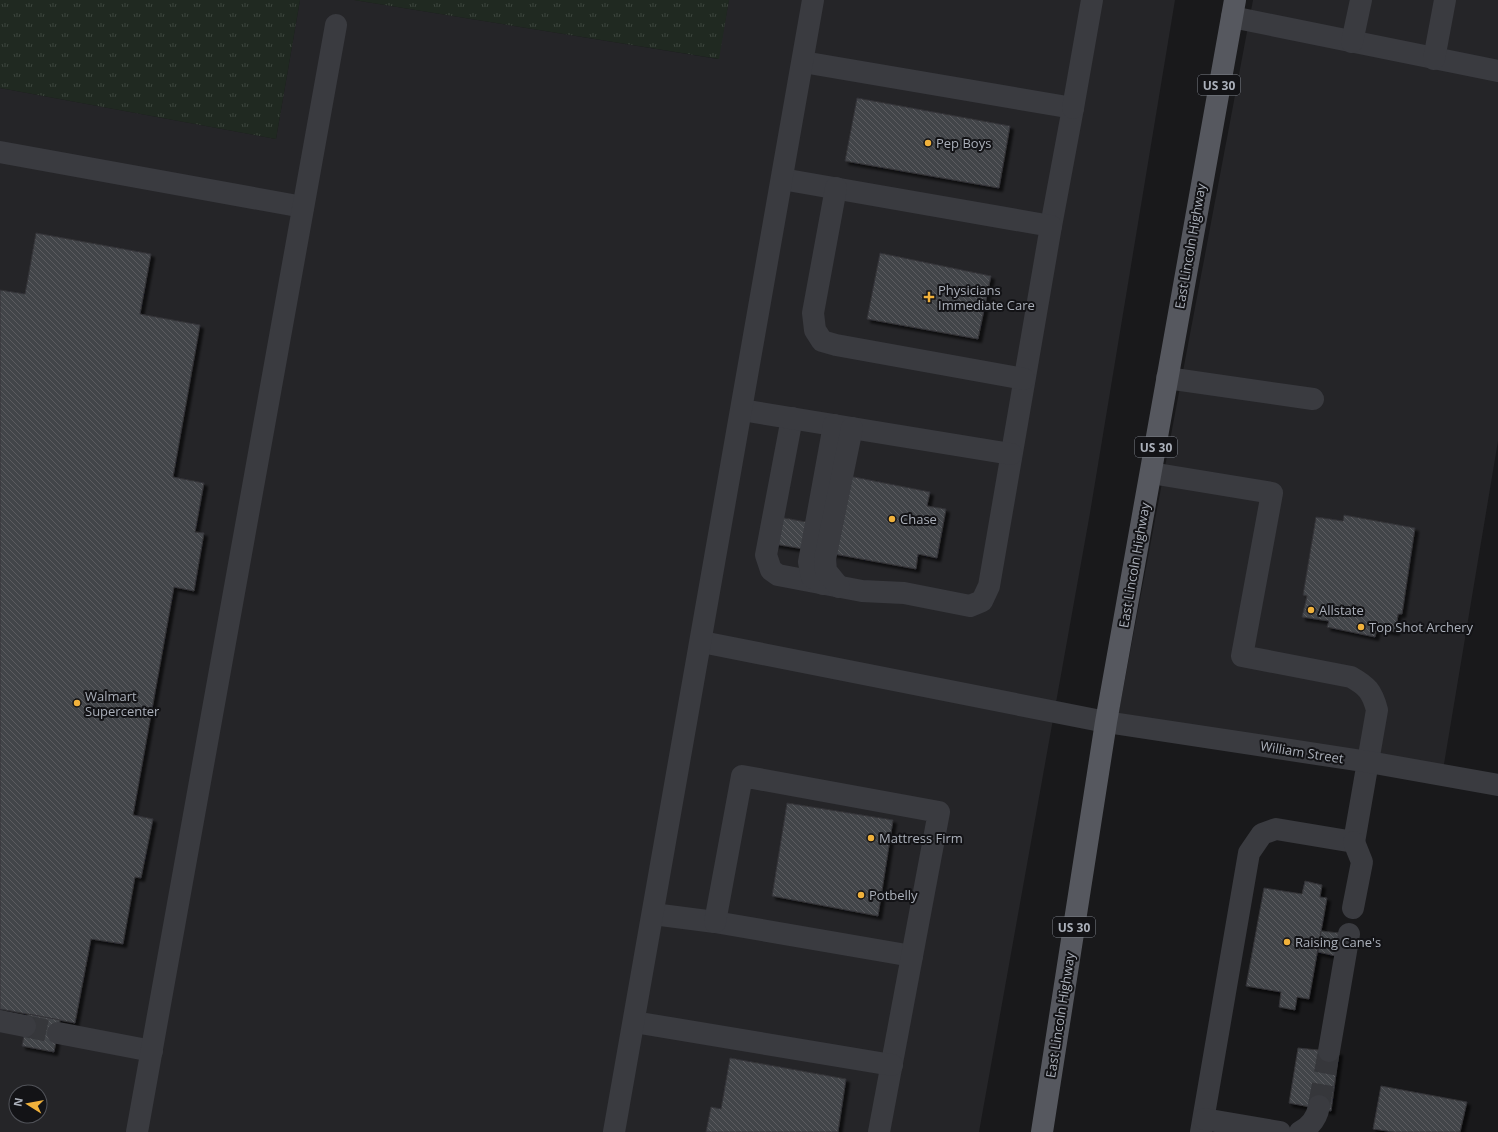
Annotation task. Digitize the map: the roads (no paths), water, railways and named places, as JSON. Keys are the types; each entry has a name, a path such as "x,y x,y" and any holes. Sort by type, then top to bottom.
{"main road":[{"name":"East Lincoln Highway","path":"1042,1132 1106,722 1234,9"}],"street":[{"path":"614,1132 702,642 813,0"},
{"path":"820,423 766,555 771,570 778,575 862,592 904,593 970,606 982,601 989,586 1024,379 1092,0"},
{"path":"1352,42 1360,0"},
{"path":"1434,58 1445,0"},
{"path":"1234,9 1352,42 1498,71"},
{"path":"137,1132 336,25"},
{"path":"802,62 1073,108"},
{"path":"0,152 303,207"},
{"path":"782,179 1051,226"},
{"path":"836,188 813,313 816,330 822,341 836,345 1024,379"},
{"path":"1167,378 1313,400"},
{"path":"742,410 1011,454"},
{"path":"814,582 795,568 795,559 820,423"},
{"path":"814,582 826,570 820,423"},
{"path":"1151,473 1272,492 1242,656 1351,677 1365,685 1374,697 1377,710 1354,842 1362,862 1353,908"},
{"name":"William Street","path":"702,642 1106,722 1369,762 1498,785"},
{"path":"715,922 742,776 938,812 879,1132"},
{"path":"1280,1132 1202,1126 1250,853 1262,834 1276,829 1354,842"},
{"path":"653,914 715,922 912,956"},
{"path":"1328,1051 1349,934"},
{"path":"0,1022 25,1026"},
{"path":"634,1022 892,1065"},
{"path":"58,1033 152,1051"},
{"path":"1300,1132 1308,1127 1317,1114 1319,1106"}],"tunnel":[{"path":"25,1026 58,1033"},
{"path":"1319,1106 1329,1051"}],"place":[{"name":"Pep Boys","path":"928,143"},
{"name":"Physicians Immediate Care","path":"929,297"},
{"name":"Chase","path":"892,519"},
{"name":"Allstate","path":"1311,610"},
{"name":"Top Shot Archery","path":"1361,627"},
{"name":"Walmart Supercenter","path":"77,703"},
{"name":"Mattress Firm","path":"871,838"},
{"name":"Potbelly","path":"861,895"},
{"name":"Raising Cane's","path":"1287,942"}]}
